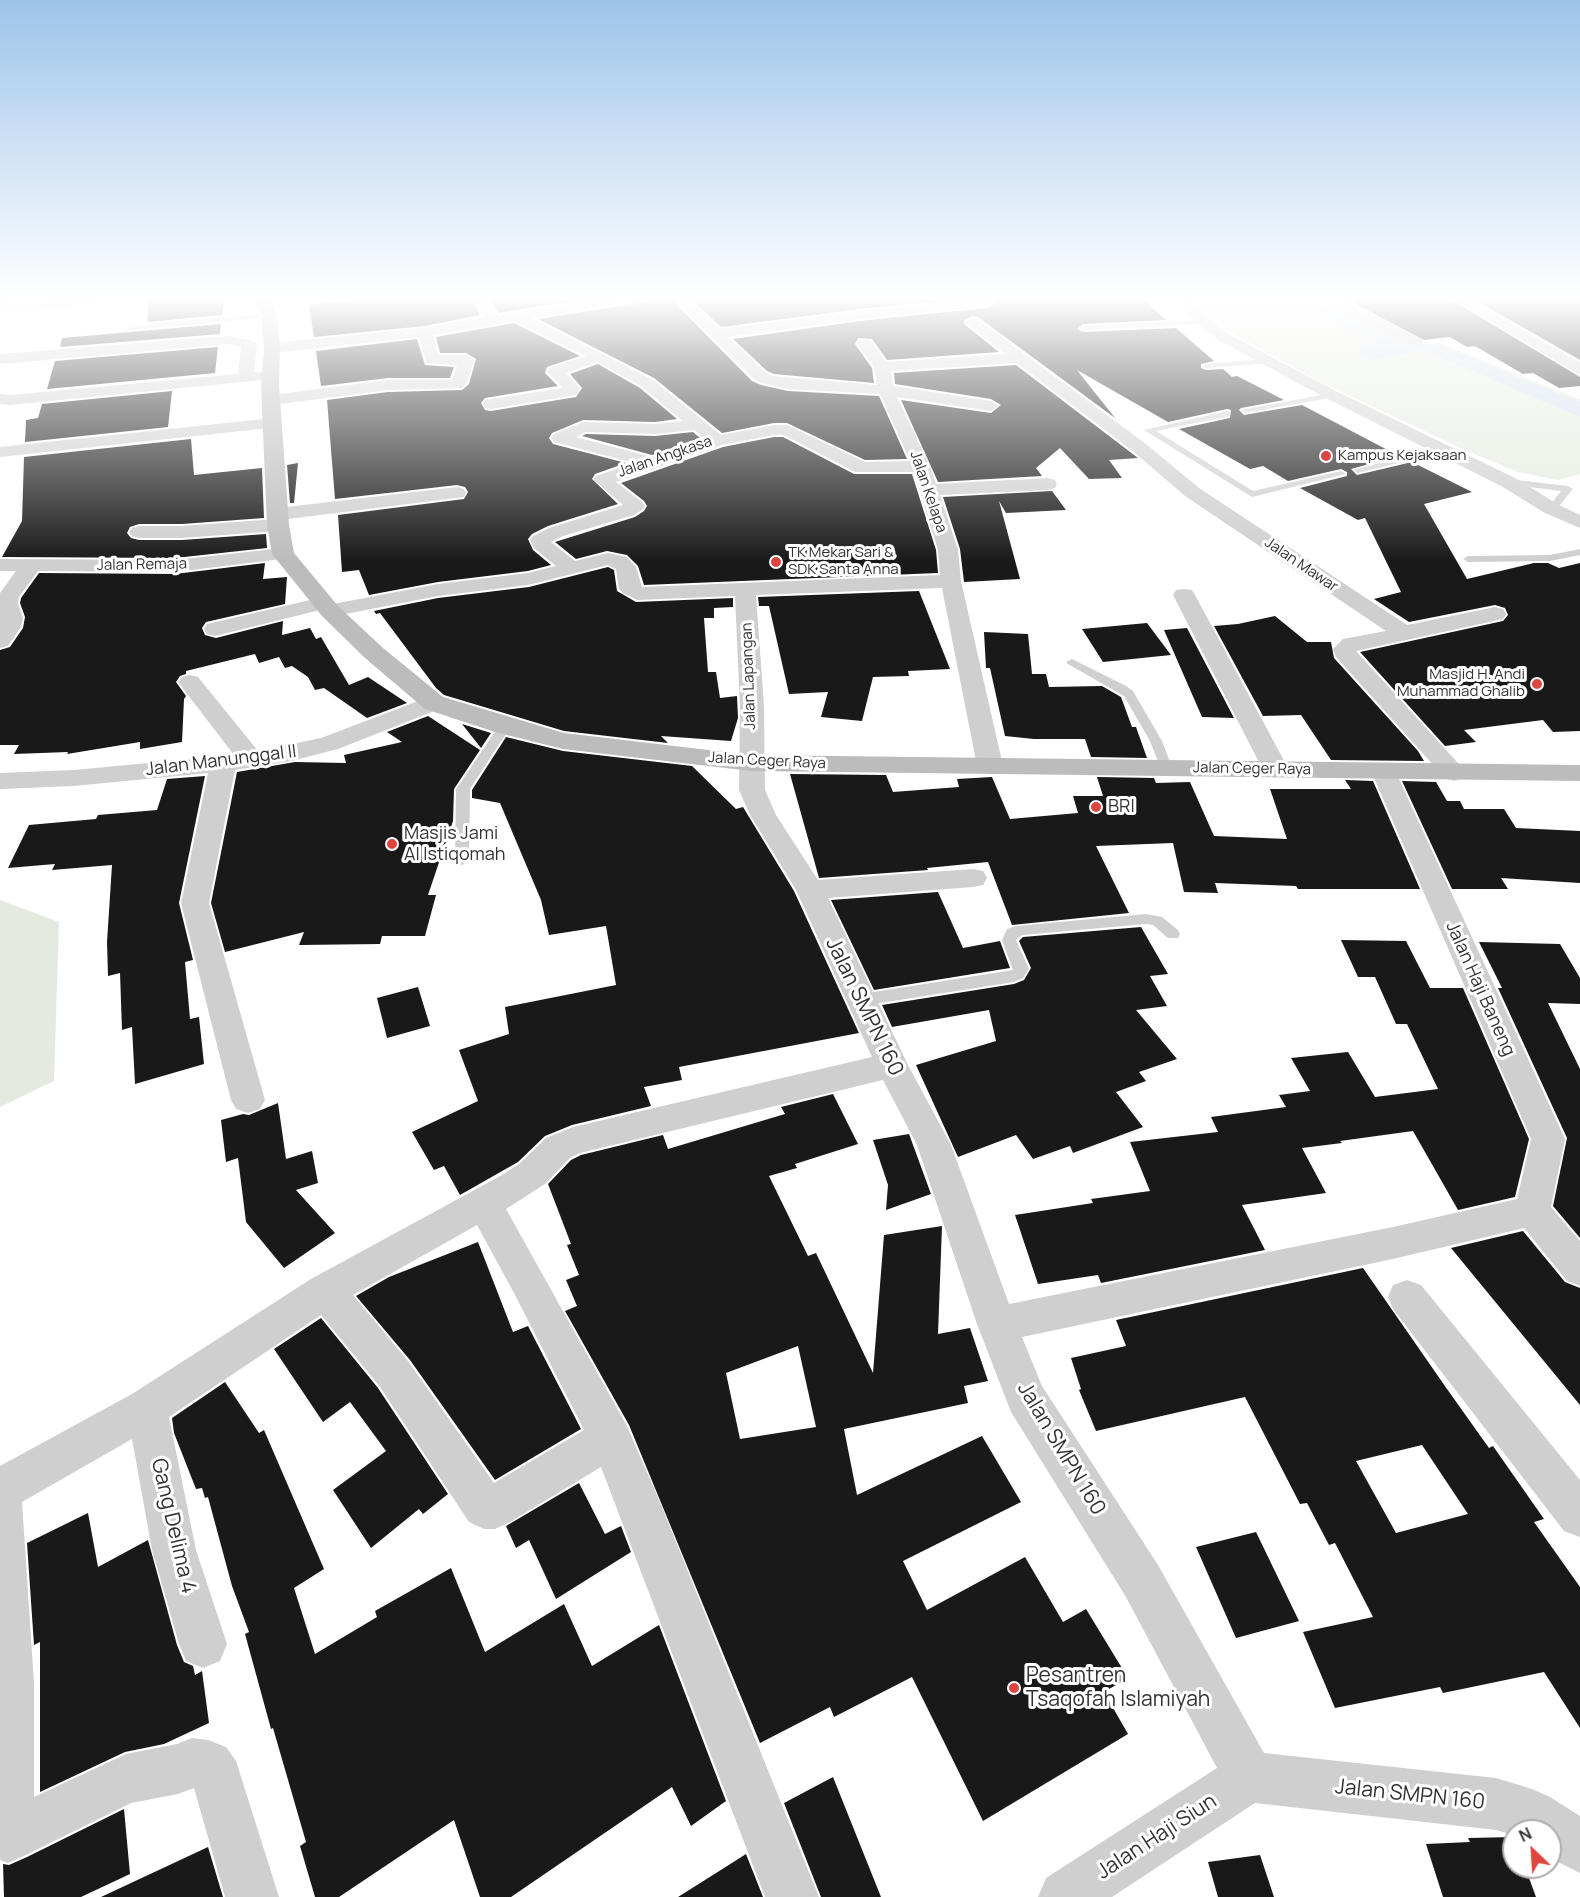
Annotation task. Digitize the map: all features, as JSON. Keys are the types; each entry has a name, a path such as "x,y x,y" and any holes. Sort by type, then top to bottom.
{"main road":[{"name":"Jalan Ceger Raya","path":"267,385 283,554 326,607 374,654 434,703 505,726 563,741 751,763 1580,773"}],"street":[{"path":"5,403 22,392 26,385"},
{"path":"263,385 266,392"},
{"path":"5,403 388,385 457,385"},
{"path":"491,404 564,394 572,388 568,385"},
{"name":"Jalan Angkasa","path":"649,385 718,441"},
{"path":"797,385 886,390 992,406"},
{"name":"Jalan Kelapa","path":"885,385 921,466 948,550 951,581 990,766"},
{"name":"Jalan Mawar","path":"1056,385 1140,448 1192,492 1402,633"},
{"path":"1312,385 1444,449 1580,522"},
{"path":"5,403 266,392"},
{"path":"0,452 266,392"},
{"path":"649,462 560,438 583,427 655,429 698,424"},
{"path":"718,441 774,430 787,430 861,468 921,466"},
{"name":"Jalan Angkasa","path":"571,568 541,544 540,540 556,532 633,508 634,504 606,485 603,480 649,462 718,441"},
{"path":"928,490 1048,484"},
{"path":"139,532 182,532 457,494"},
{"name":"Jalan Remaja","path":"0,565 175,566 283,554"},
{"path":"215,628 326,607 528,579 608,559 620,561 626,567 630,589 637,594 951,581"},
{"path":"0,641 10,627 12,618 7,603 8,597 31,566"},
{"name":"Jalan Lapangan","path":"745,590 752,707 751,763"},
{"path":"1184,595 1275,768"},
{"path":"1454,773 1347,657 1344,649 1351,644 1495,614"},
{"path":"190,682 251,759"},
{"name":"Jalan Manunggal II","path":"0,781 74,778 223,764 291,753 329,744 434,703"},
{"name":"Jalan SMPN 160","path":"751,763 752,790 763,816 810,890 892,1065 934,1145 997,1324 1026,1398 1142,1581 1249,1777 1496,1804 1532,1815 1580,1847"},
{"path":"223,764 195,903 248,1100"},
{"name":"Jalan Haji Baneng","path":"1384,771 1548,1139 1541,1179 1532,1211"},
{"path":"810,890 973,878"},
{"path":"0,1490 147,1408 325,1291 484,1204 523,1180 558,1148 573,1141 892,1065"},
{"path":"484,1204 528,1281 612,1441 640,1507 792,1897"},
{"path":"997,1324 1393,1243 1532,1211 1580,1269"},
{"path":"325,1291 394,1374 484,1507 495,1507 598,1445 612,1441"},
{"path":"1407,1297 1580,1515"},
{"name":"Gang Delima 4","path":"147,1408 174,1550 203,1644"},
{"path":"0,1502 10,1683 8,1837 126,1779 178,1769 192,1763 208,1765 218,1779 252,1897"},
{"name":"Jalan Haji Siun","path":"1065,1897 1249,1777"}],"lane":[{"path":"1245,410 1332,395"},
{"path":"1227,414 1148,430 1252,494 1341,474"},
{"path":"1358,470 1444,449"},
{"path":"1508,482 1568,489 1580,486"},
{"path":"1552,509 1568,489"},
{"path":"1468,560 1550,558 1580,552"},
{"path":"1072,662 1122,688 1129,694 1156,741 1166,767"},
{"path":"462,861 464,789 505,726"},
{"path":"861,1000 1009,978 1018,974 1021,969 1009,940 1012,933 1021,930 1146,919 1157,921 1173,934"}],"shaded area":[{"path":"1325,385 1544,385 1580,399 1580,474 1558,480 1518,472 1465,450"},
{"path":"0,900 59,922 54,1081 0,1107"}],"water":[{"path":"1504,385 1537,385 1580,402 1580,417"}],"building":[{"path":"48,385 94,385 47,389"},
{"path":"468,385 558,386 485,398 481,403 485,410 491,411 576,397 582,388 579,385 634,385 677,419 655,422 583,420 552,433 549,438 553,444 626,463 595,474 592,479 618,504 548,526 532,534 528,539 533,550 551,565 528,571 438,582 369,595 359,570 342,572 338,515 464,499 468,492 465,487 457,485 335,499 327,400 388,392 462,390"},
{"path":"662,385 760,385 788,391 879,396 907,459 865,460 787,423 774,423 722,433"},
{"path":"898,385 1042,385 1138,458 1109,460 1122,478 1089,479 1060,448 1036,468 1042,476 938,482 901,400 991,413 1001,405 991,399"},
{"path":"1070,385 1089,385 1115,418"},
{"path":"1102,385 1254,385 1284,400 1241,408 1239,410 1244,415 1302,405 1399,456 1351,469 1357,475 1412,462 1472,492 1424,504 1467,579 1534,563 1548,563 1559,568 1580,563 1580,731 1553,732 1543,720 1464,730 1476,742 1445,746 1360,652 1503,621 1508,615 1505,608 1495,605 1409,622 1374,599 1401,592 1365,518 1358,520 1300,488 1347,476 1347,472 1341,469 1288,481 1263,466 1250,469 1179,429 1230,418 1231,410 1168,422"},
{"path":"1553,385 1580,385 1580,386 1559,388"},
{"path":"172,391 168,427 25,442 26,420 38,418 42,404"},
{"path":"693,432 700,438 652,455 582,436 586,434 655,436"},
{"path":"783,437 854,474 912,474 936,550 938,573 644,585 638,566 627,555 607,551 576,559 555,542 635,517 644,511 647,506 644,501 621,483 723,447"},
{"path":"191,439 194,475 262,468 264,518 182,524 139,524 130,527 127,533 131,538 139,540 182,540 266,534 267,548 175,558 2,557 22,521 24,457"},
{"path":"298,463 294,503 290,503 287,465"},
{"path":"1052,491 1066,510 1006,513 999,501 1020,579 964,582 960,549 943,497"},
{"path":"265,563 263,579 287,577 285,604 206,622 202,628 205,635 216,638 283,621 282,635 310,628 316,639 321,637 349,685 368,677 407,703 367,718 324,688 315,690 308,677 292,666 285,668 279,657 259,663 255,654 186,671 186,674 180,676 176,682 186,696 182,742 140,749 140,742 67,754 68,752 14,754 19,745 0,745 0,650 10,647 23,628 25,617 20,603 21,598 39,573 175,574"},
{"path":"608,567 614,570 617,591 636,602 733,598 733,607 714,608 714,618 704,618 708,672 716,672 720,698 737,696 738,718 731,741 661,736 668,743 564,731 444,695 436,688 380,613 376,614 374,611 438,598 529,587"},
{"path":"919,591 950,669 908,671 909,676 873,677 862,721 821,717 828,692 789,694 769,606 759,606 758,597"},
{"path":"1275,616 1307,642 1331,642 1334,658 1418,751 1424,761 1331,760 1301,715 1263,716 1214,626 1238,624"},
{"path":"1147,623 1171,655 1103,662 1082,629"},
{"path":"1187,628 1234,718 1202,717 1164,630"},
{"path":"984,632 1028,634 1032,674 1046,674 1049,687 1102,686 1121,697 1132,727 1136,727 1147,758 1091,757 1085,739 1034,739 1005,736 990,668 986,668"},
{"path":"428,716 480,750 454,789 453,821 428,895 436,895 425,936 382,936 380,944 299,945 304,932 225,952 211,903 237,772 295,762 346,763 344,755 402,742 387,732"},
{"path":"462,724 491,733 481,748"},
{"path":"506,737 563,751 692,766 736,809 743,807 794,891 859,1033 679,1067 682,1080 644,1087 651,1106 572,1125 545,1136 518,1162 460,1195 444,1166 434,1170 412,1132 478,1101 459,1050 509,1034 505,1007 616,985 606,926 549,935 541,900 500,803 472,798 472,790"},
{"path":"790,774 886,775 893,792 959,787 957,779 992,777 1010,819 1078,813 1073,796 1103,796 1097,777 1154,778 1156,783 1190,782 1214,836 1287,839 1270,789 1351,789 1345,780 1373,781 1420,889 1298,889 1296,886 1215,883 1218,893 1184,892 1173,843 1096,846 1129,913 1012,925 988,862 927,868 928,870 819,878"},
{"path":"205,776 179,903 193,960 185,962 190,1019 199,1017 204,1064 135,1084 132,1027 122,1030 120,973 108,976 107,942 112,865 52,870 55,864 8,868 29,825 96,819 98,815 157,810 167,779"},
{"path":"1402,781 1436,782 1447,801 1460,801 1464,809 1504,809 1516,828 1580,831 1580,883 1501,878 1508,889 1452,889"},
{"path":"938,892 963,948 1000,941 1010,968 874,990 831,900"},
{"path":"1141,927 1168,974 1150,976 1167,1006 1136,1010 1177,1059 1139,1072 1146,1081 1116,1092 1143,1127 1073,1153 1070,1146 1033,1159 1016,1135 958,1157 916,1065 996,1041 989,1010 892,1027 882,1005 1014,984 1024,980 1031,968 1019,941 1023,937"},
{"path":"1341,940 1406,941 1430,988 1463,988 1529,1139 1515,1197 1458,1210 1413,1131 1340,1141 1342,1143 1302,1148 1326,1193 1242,1205 1265,1250 1101,1283 1098,1275 1038,1284 1015,1215 1093,1203 1091,1199 1150,1191 1130,1142 1218,1132 1211,1117 1286,1107 1279,1095 1310,1091 1291,1058 1348,1052 1375,1097 1438,1089 1407,1024 1396,1024 1375,977 1358,977"},
{"path":"1479,942 1560,944 1580,978 1580,1004 1548,1003 1580,1069 1580,1238 1553,1206 1567,1138 1498,988 1502,988"},
{"path":"418,987 430,1026 387,1038 377,998"},
{"path":"833,1094 858,1144 795,1164 797,1168 769,1176 808,1256 816,1253 873,1373 884,1235 942,1226 938,1334 970,1328 988,1381 964,1386 968,1403 844,1429 857,1495 982,1436 1021,1502 903,1561 927,1610 1025,1557 1063,1622 1086,1609 1128,1678 1104,1692 1128,1734 983,1821 912,1677 834,1717 830,1707 760,1743 629,1425 565,1311 577,1306 566,1280 579,1275 567,1245 571,1244 548,1184 571,1160 581,1155 663,1135 668,1149 785,1114 781,1107","holes":["798,1346 816,1427 740,1439 726,1373"]},
{"path":"278,1103 286,1159 312,1151 318,1183 296,1190 335,1233 284,1268 246,1222 238,1158 226,1162 221,1120 243,1114 249,1115"},
{"path":"909,1134 931,1194 886,1210 888,1185 873,1140"},
{"path":"1523,1231 1565,1282 1580,1288 1580,1405 1451,1248"},
{"path":"478,1242 513,1332 528,1326 581,1429 495,1480 410,1360 356,1296 389,1277"},
{"path":"1363,1268 1489,1448 1493,1446 1544,1519 1534,1522 1580,1587 1580,1728 1544,1672 1443,1693 1440,1687 1335,1708 1303,1632 1373,1617 1335,1543 1329,1545 1307,1503 1300,1504 1245,1397 1096,1431 1079,1390 1081,1389 1071,1358 1126,1346 1116,1320","holes":["1422,1445 1468,1514 1396,1533 1356,1461"]},
{"path":"321,1318 378,1388 448,1494 423,1514 419,1509 371,1548 333,1490 386,1451 350,1402 323,1422 274,1349"},
{"path":"225,1382 259,1433 264,1430 324,1569 294,1588 315,1654 377,1617 375,1611 451,1568 485,1652 564,1604 592,1666 659,1625 726,1801 691,1826 672,1787 511,1897 480,1897 454,1820 339,1897 315,1897 300,1846 306,1842 273,1728 271,1729 245,1634 249,1632 232,1586 208,1497 205,1498 202,1488 196,1489 174,1433 172,1418"},
{"path":"579,1483 605,1534 621,1526 631,1552 556,1599 529,1540 516,1548 506,1526"},
{"path":"88,1513 98,1567 148,1540 177,1645 184,1662 193,1666 195,1675 202,1671 209,1723 164,1744 125,1752 40,1792 40,1642 34,1645 27,1543"},
{"path":"1256,1532 1299,1621 1236,1638 1196,1547"},
{"path":"833,1777 881,1897 821,1897 784,1803"},
{"path":"124,1809 130,1874 81,1897 4,1897 3,1864 9,1865 27,1857"},
{"path":"1502,1837 1502,1879 1529,1879 1536,1897 1443,1897 1426,1844 1470,1842 1468,1838"},
{"path":"208,1847 223,1897 101,1897"},
{"path":"746,1854 763,1897 678,1897 724,1868"},
{"path":"1260,1855 1274,1897 1218,1897 1208,1862"}],"place":[{"name":"Kampus Kejaksaan","path":"1326,456"},
{"name":"TK Mekar Sari & SDK Santa Anna","path":"776,562"},
{"name":"Masjid H. Andi Muhammad Ghalib","path":"1537,684"},
{"name":"BRI","path":"1096,807"},
{"name":"Masjis Jami Al Istiqomah","path":"392,844"},
{"name":"Pesantren Tsaqofah Islamiyah","path":"1014,1688"}]}
